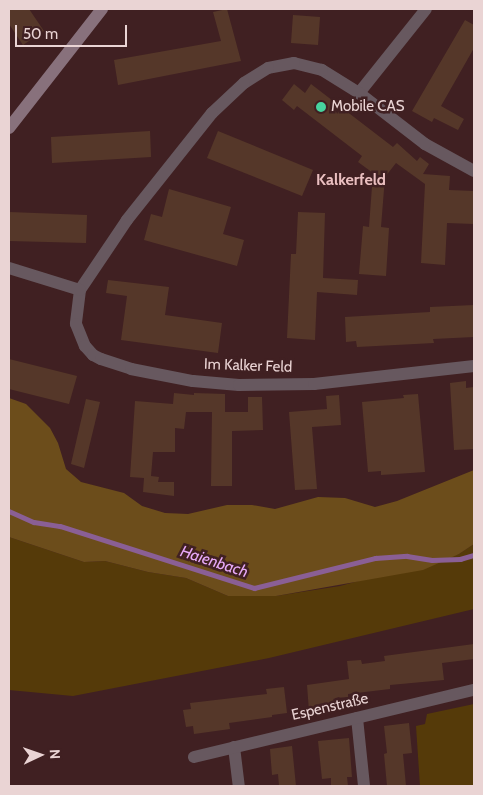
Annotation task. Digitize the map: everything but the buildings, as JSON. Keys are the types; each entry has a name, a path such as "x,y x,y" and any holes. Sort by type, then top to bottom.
{"main road":[{"path":"9,128 102,9"}],"street":[{"path":"359,93 426,9"},
{"name":"Im Kalker Feld","path":"474,171 425,144 359,93 322,70 294,63 268,68 244,83 212,113 127,220 80,290 76,324 80,336 93,355 113,364 165,376 239,385 314,384 474,366"},
{"path":"9,268 80,290"},
{"name":"Espenstraße","path":"194,757 474,690"},
{"path":"356,718 364,786"},
{"path":"234,747 239,786"}],"shaded area":[{"path":"9,398 26,404 50,428 58,443 66,469 81,482 124,493 142,506 165,513 188,514 227,505 252,505 275,509 318,497 345,498 375,507 397,501 474,470 474,544 459,554 423,570 276,596 228,596 186,578 148,572 105,561 84,562 9,537"},
{"path":"9,537 84,562 105,561 148,572 186,578 228,596 276,596 340,586 459,554 474,544 474,609 269,658 73,696 9,690"},
{"path":"474,704 474,786 420,786 416,726 425,724 427,714"}],"waterway":[{"name":"Haienbach","path":"9,511 34,522 60,526 254,588 375,558 407,556 432,560 460,559 474,555"}],"place":[{"name":"Mobile CAS","path":"321,107"}],"district":[{"name":"Kalkerfeld","path":"351,180"}]}
